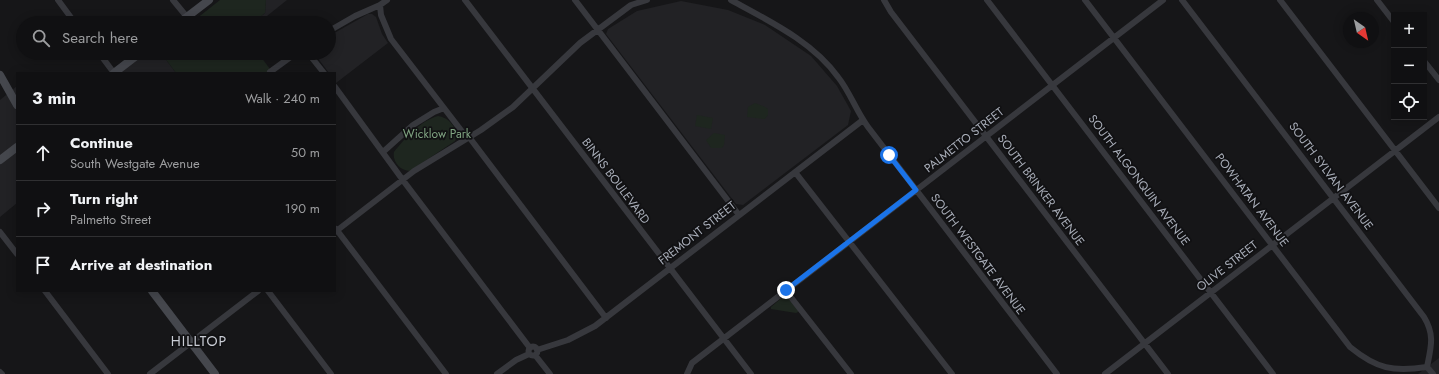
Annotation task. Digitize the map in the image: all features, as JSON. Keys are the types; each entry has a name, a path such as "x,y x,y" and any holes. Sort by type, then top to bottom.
{"main road":[{"path":"188,16 209,0"},
{"path":"115,72 131,60"},
{"path":"0,75 16,103"},
{"path":"0,160 16,148"},
{"path":"153,292 216,374"}],"street":[{"path":"58,0 70,16"},
{"path":"173,0 186,16"},
{"path":"336,27 387,0"},
{"name":"BINNS BOULEVARD","path":"465,0 751,374"},
{"path":"575,0 739,215"},
{"path":"446,374 336,230 428,161 468,138 513,107 569,52 631,6 647,0"},
{"name":"SOUTH WESTGATE AVENUE","path":"731,0 782,28 824,60 839,77 850,94 863,120 1057,374"},
{"name":"SOUTH BRINKER AVENUE","path":"884,0 891,12 1168,374"},
{"name":"SOUTH ALGONQUIN AVENUE","path":"987,0 1273,374"},
{"name":"POWHATAN AVENUE","path":"1085,0 1350,347 1379,366 1398,369 1427,367"},
{"name":"PALMETTO STREET","path":"687,374 692,363 1163,0"},
{"name":"SOUTH SYLVAN AVENUE","path":"1182,0 1420,312 1430,327 1432,338 1427,367"},
{"path":"1280,0 1439,208"},
{"path":"1377,0 1391,18"},
{"path":"380,5 381,15 391,39 606,318"},
{"path":"104,60 113,72"},
{"path":"270,72 286,60"},
{"path":"314,60 323,72"},
{"path":"1427,65 1439,80"},
{"path":"336,88 403,180 550,374"},
{"path":"383,152 413,125 434,112 444,108"},
{"name":"OLIVE STREET","path":"1105,374 1439,117"},
{"name":"FREMONT STREET","path":"497,374 516,360 533,352 574,338 595,326 863,120"},
{"path":"795,172 952,374"},
{"path":"0,232 16,253"},
{"path":"786,290 851,374"},
{"path":"46,292 108,374"},
{"path":"150,374 257,292"},
{"path":"269,292 331,374"},
{"path":"1427,367 1433,374"}],"shaded area":[{"path":"266,0 287,0 267,16 261,16 265,13"},
{"path":"681,1 728,10 765,25 811,56 837,86 851,111 848,125 743,205 736,204 606,34 608,29 637,11"},
{"path":"368,14 372,14 376,17 382,34 388,43 336,83 336,72 328,72 319,60 336,60 336,32"},
{"path":"125,60 166,60 175,72 110,72"},
{"path":"16,87 16,204 0,217 0,100"},
{"path":"1439,358 1439,374 1418,374"}],"green space":[{"path":"220,0 266,0 265,13 261,16 200,16"},
{"path":"166,60 263,60 272,72 175,72"},
{"path":"755,103 768,109 768,115 765,119 747,117 748,107"},
{"path":"697,115 713,118 711,129 695,126"},
{"name":"Wicklow Park","path":"438,116 445,118 453,125 457,135 455,141 410,171 406,171 398,165 394,159 394,152 419,126 431,118"},
{"path":"714,133 725,135 724,145 722,148 711,148 706,140"},
{"path":"786,296 798,312 796,313 771,309 771,307"}],"district":[{"name":"HILLTOP","path":"199,341"}],"route":[{"path":"786,290 916,190 889,155"}]}
